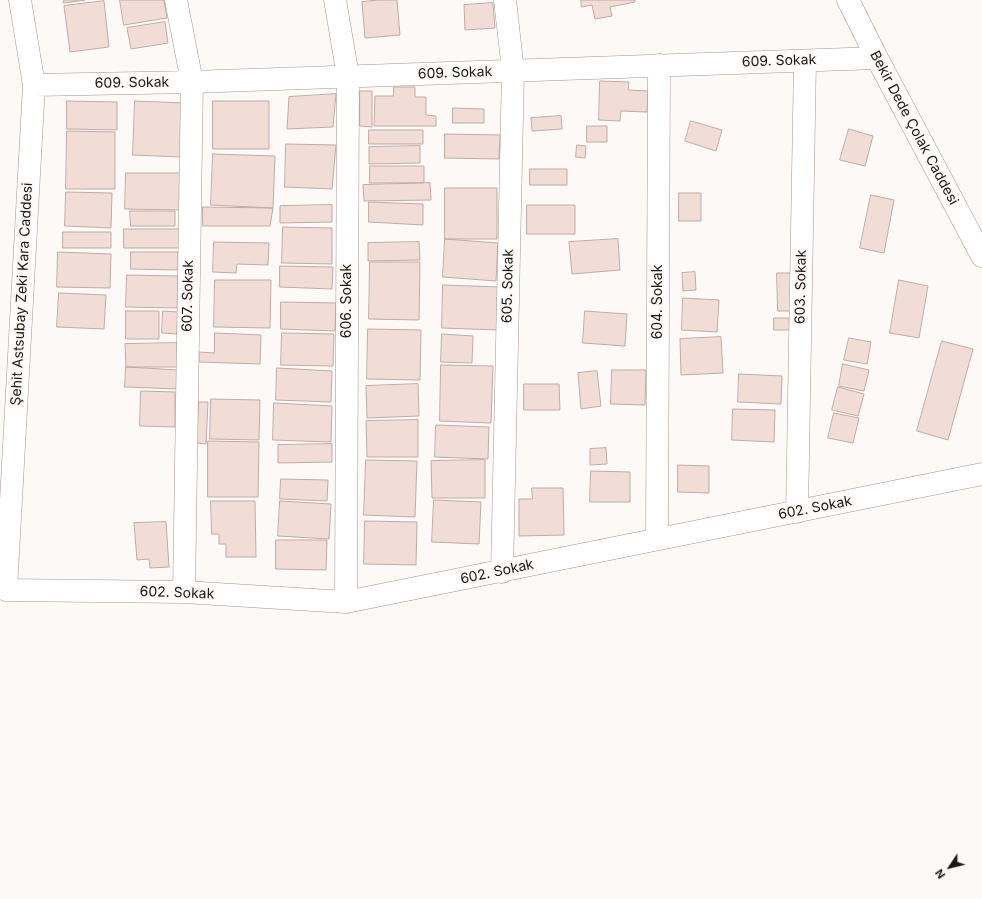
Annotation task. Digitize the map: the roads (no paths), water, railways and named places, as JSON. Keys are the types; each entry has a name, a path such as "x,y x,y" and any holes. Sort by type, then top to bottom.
{"street":[{"name":"Şehit Astsubay Zeki Kara Caddesi","path":"6,590 34,85 20,0"},
{"name":"607. Sokak","path":"176,0 192,82 184,592"},
{"name":"606. Sokak","path":"335,0 348,76 346,602"},
{"name":"605. Sokak","path":"502,572 512,71 505,0"},
{"name":"Bekir Dede Çolak Caddesi","path":"848,0 877,58 982,256"},
{"name":"609. Sokak","path":"34,85 192,82 877,58"},
{"name":"603. Sokak","path":"797,512 805,61"},
{"name":"604. Sokak","path":"656,539 659,65"},
{"name":"602. Sokak","path":"6,590 184,592 346,602 502,572 656,539 982,474"}]}
